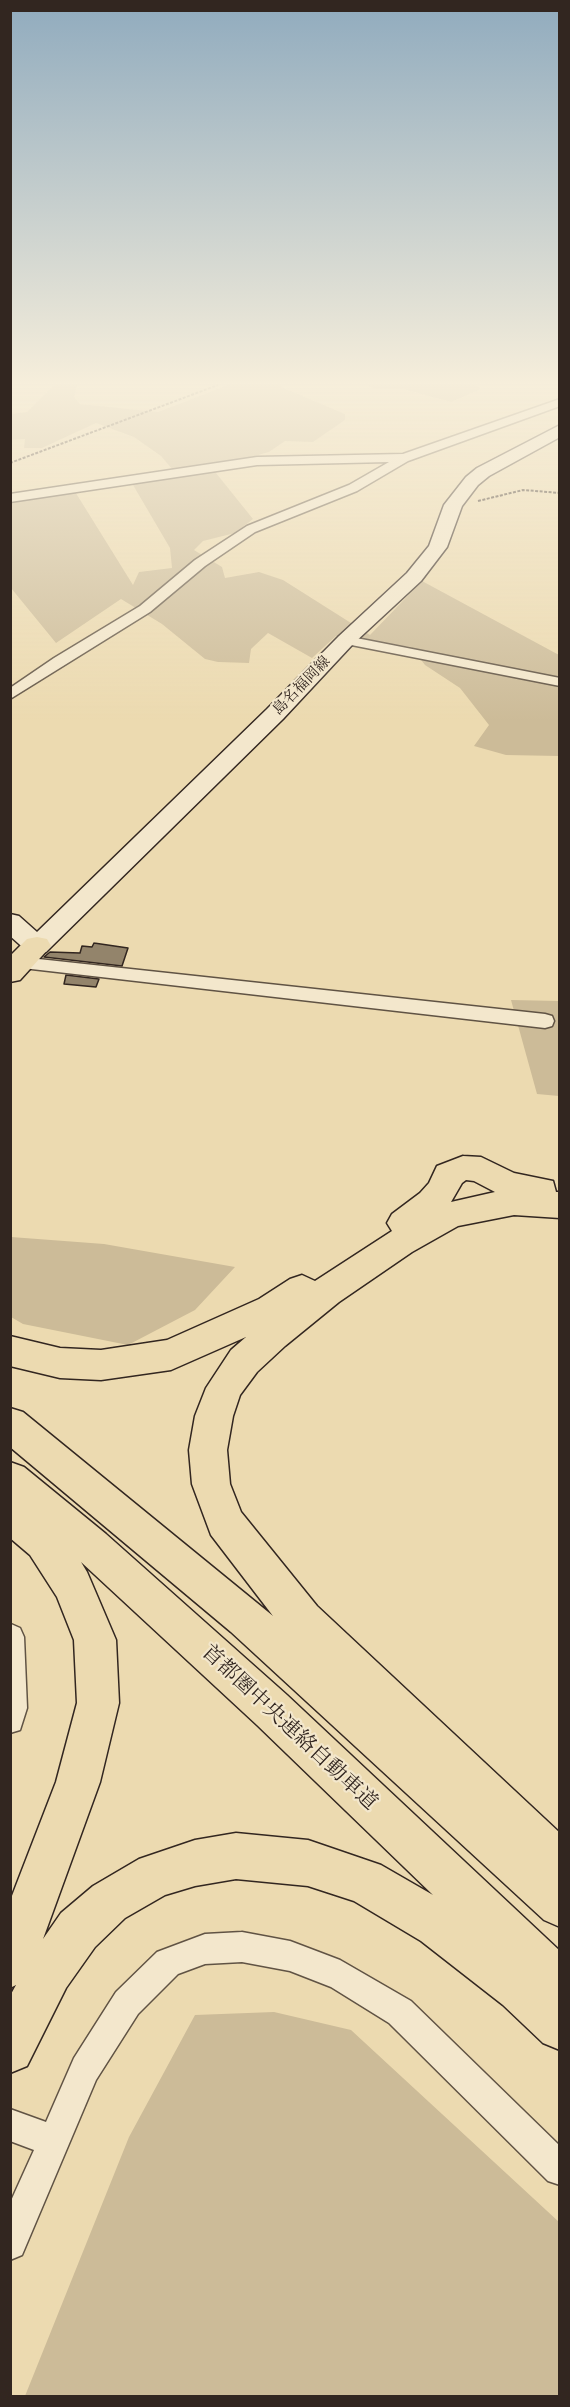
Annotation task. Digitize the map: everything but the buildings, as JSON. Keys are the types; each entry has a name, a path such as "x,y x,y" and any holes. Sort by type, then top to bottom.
{"highway":[{"path":"10,1351 60,1363 101,1365 171,1355 271,1308 388,1234 428,1206 443,1189 448,1175 463,1168 481,1169 495,1179 512,1185 560,1192"},
{"path":"560,1205 514,1202 492,1204 485,1208 450,1215 400,1243 327,1292 272,1335 244,1361 224,1388 214,1416 208,1450 211,1484 225,1522 295,1611 560,1868"},
{"path":"10,1424 245,1618 504,1850 560,1904"},
{"name":"首都圏中央連絡自動車道","path":"10,1479 92,1547 272,1710 560,1984"},
{"path":"10,1513 44,1542 74,1586 95,1640 98,1703 78,1782 10,1965"},
{"path":"10,2049 49,1971 78,1930 109,1902 155,1875 195,1863 236,1856 308,1863 365,1881 438,1924 520,1988 560,2025"}],"main road":[{"name":"島名福岡線","path":"23,961 260,729 346,640 414,577 438,547 453,506 459,497"},
{"path":"10,922 23,961"}],"street":[{"path":"10,695 59,661 145,609 200,563 251,529 330,497"},
{"path":"346,640 560,682"},
{"path":"23,961 545,1021"},
{"path":"10,1720 13,1708 11,1637"},
{"path":"10,2243 85,2069 127,2003 168,1963 206,1949 242,1947 290,1956 340,1975 400,2012 560,2169"},
{"path":"10,2125 54,2141"}],"path":[{"path":"453,506 491,497"}],"shaded area":[{"path":"32,497 79,497 133,585 139,572 172,568 170,548 140,497 236,497 253,519 235,533 203,541 194,550 222,567 225,578 259,572 283,580 370,635 422,581 559,655 559,756 506,755 474,746 489,725 460,688 425,665 411,647 336,636 312,658 268,633 251,649 249,663 218,662 205,659 162,624 121,599 56,643 11,588 11,501"},
{"path":"511,1000 559,1001 559,1096 537,1094"},
{"path":"11,1237 104,1244 235,1267 195,1310 128,1345 23,1324 11,1317"},
{"path":"274,2012 351,2030 559,2222 559,2396 25,2396 129,2137 195,2015"}]}
